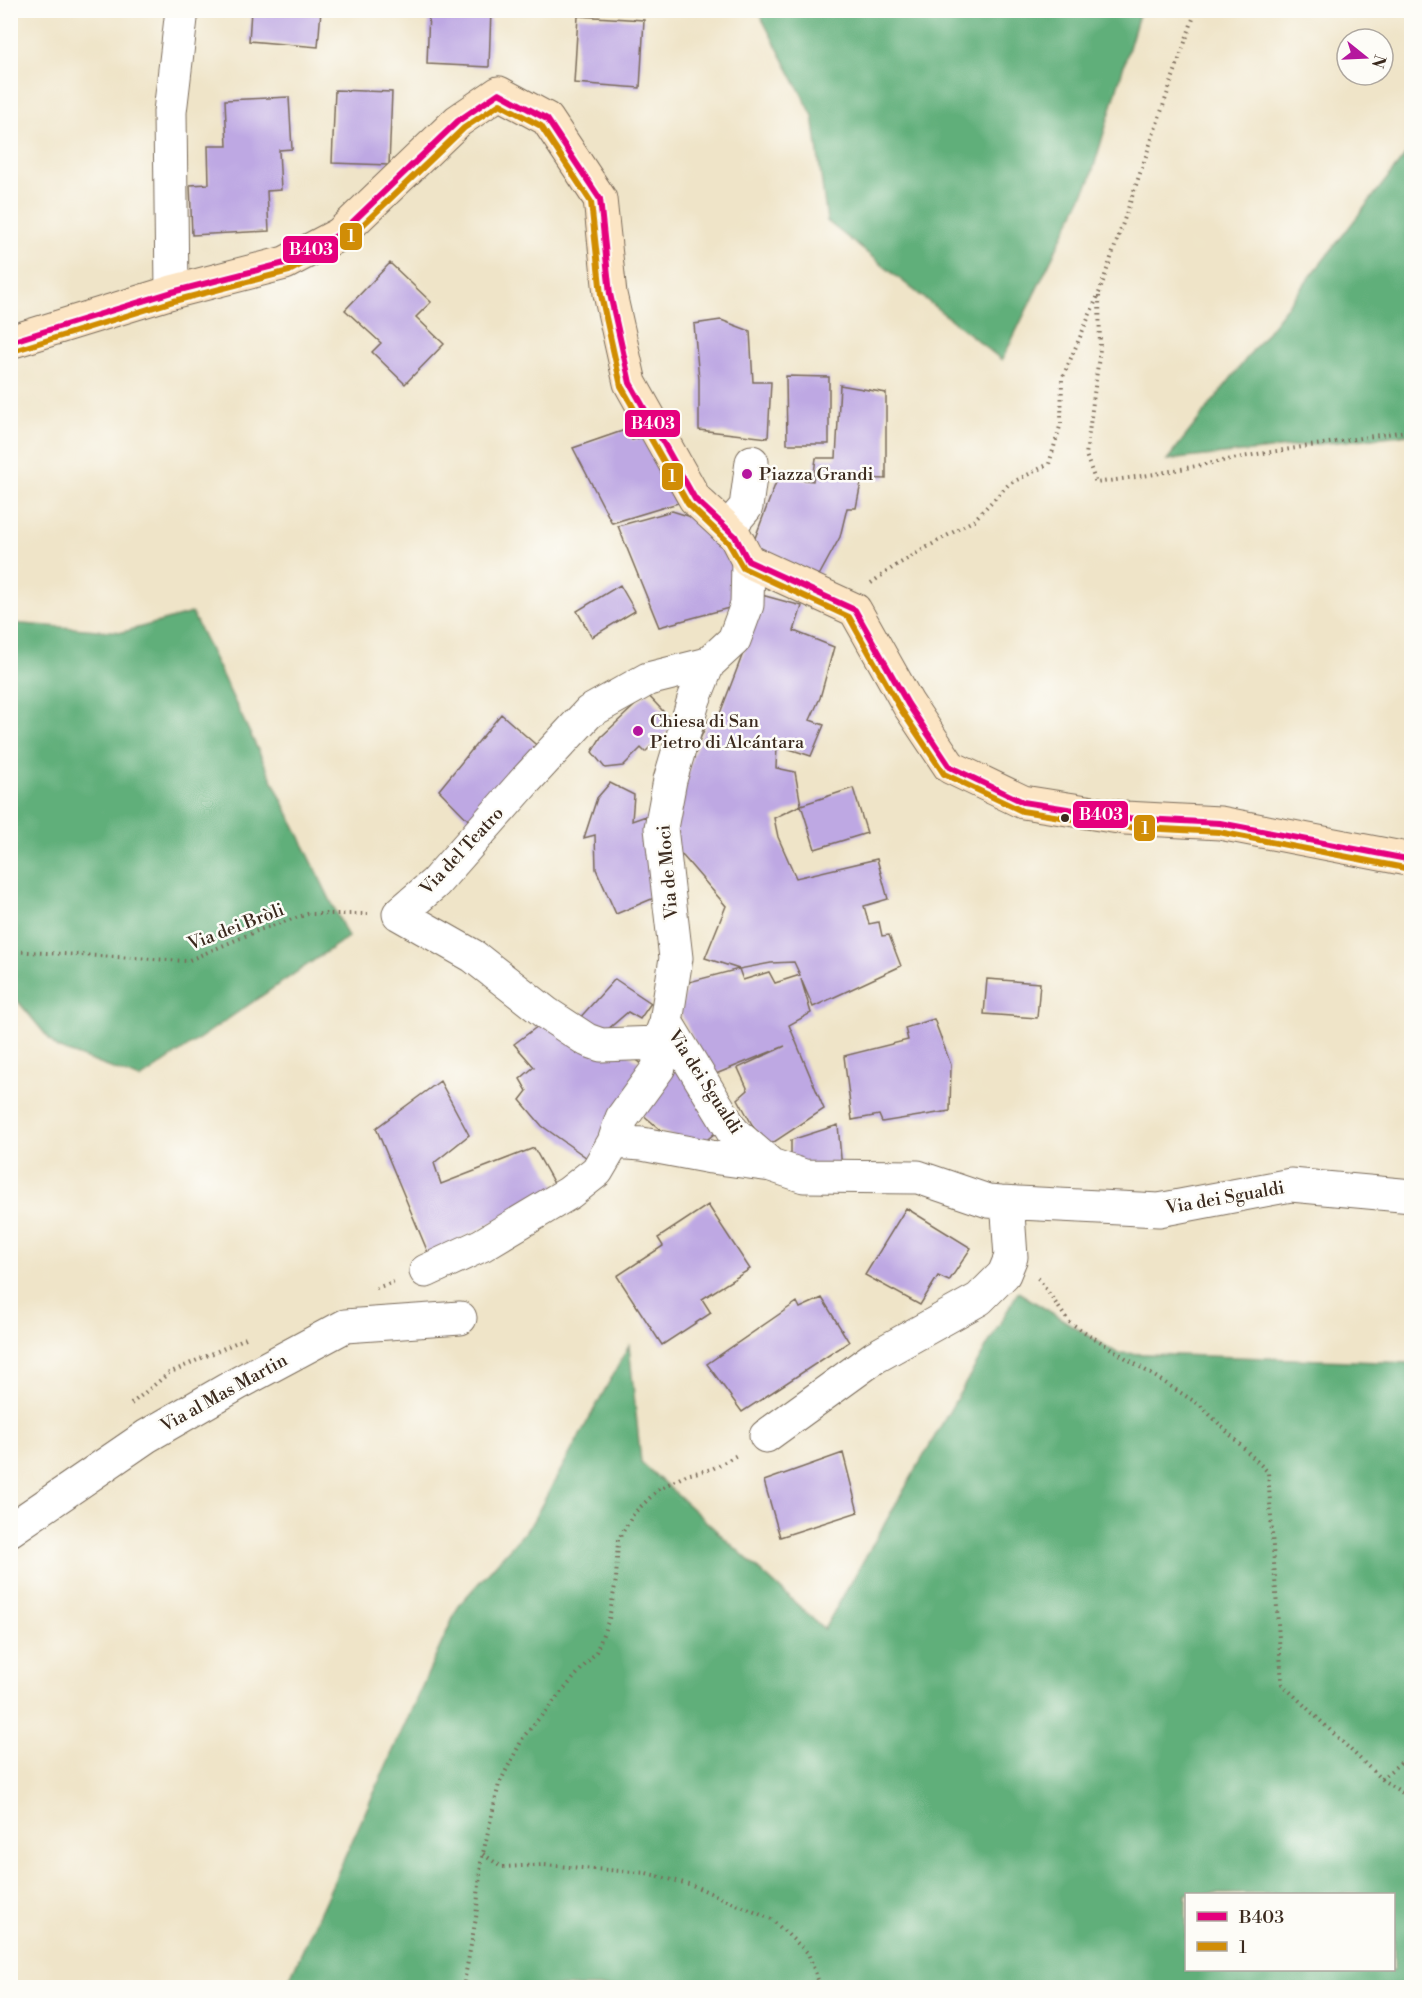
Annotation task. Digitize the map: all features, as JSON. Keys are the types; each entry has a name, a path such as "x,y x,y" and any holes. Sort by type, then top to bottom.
{"street":[{"path":"172,292 170,112 182,10"},
{"path":"10,342 172,292 285,263 340,234 458,121 499,93 547,118 600,199 610,294 630,383 695,499 735,536 748,561 855,609 908,704 950,767 1023,802 1125,818 1221,823 1412,860"},
{"path":"728,529 746,507 752,462"},
{"name":"Via de Moci","path":"662,1032 676,958 661,828 670,780 694,699 708,664 734,640 747,605 748,561"},
{"name":"Via del Teatro","path":"399,914 435,883 590,712 648,680 708,664"},
{"path":"399,914 473,956 546,1013 587,1040 601,1045 662,1032 659,1066 622,1118 614,1142 597,1171 569,1193 482,1245 426,1271"},
{"name":"Via dei Sgualdi","path":"662,1032 733,1132 771,1165"},
{"name":"Via dei Sgualdi","path":"614,1142 642,1144 771,1165 804,1176 918,1178 988,1201 1001,1202 1159,1210 1291,1185 1412,1196"},
{"path":"766,1436 876,1357 979,1299 1004,1274 1011,1257 1008,1214 1001,1202"},
{"name":"Via al Mas Martin","path":"10,1530 147,1436 345,1326 460,1318"}],"path":[{"path":"817,592 863,588 894,566 974,520 1010,484 1049,464 1061,423 1062,379 1099,293 1196,10"},
{"path":"1099,293 1100,349 1086,455 1096,483 1258,454 1412,430"},
{"name":"Via dei Bròli","path":"10,951 187,961 259,930 308,914 399,914"},
{"path":"1010,1238 1069,1322 1200,1405 1268,1472 1281,1684 1381,1779 1412,1799"},
{"path":"462,1988 476,1918 483,1854 498,1785 524,1736 596,1652 609,1619 616,1580 618,1540 634,1513 658,1490 686,1475 712,1469 740,1454 766,1436"},
{"path":"1381,1779 1412,1753"},
{"path":"483,1854 502,1868 544,1864 616,1870 646,1873 692,1884 771,1918 808,1953 821,1988"}],"green space":[{"path":"758,11 1140,11 1090,180 1002,360 827,221 813,116"},
{"path":"1411,148 1411,434 1167,460"},
{"path":"192,613 348,937 140,1079 57,1048 11,993 11,623 123,632"},
{"path":"1018,1292 1117,1353 1411,1363 1411,1987 286,1987 459,1605 530,1526 629,1346 641,1462 824,1629"}],"building":[{"path":"251,10 321,10 318,47 249,41"},
{"path":"429,10 491,10 489,67 427,64"},
{"path":"578,16 644,20 640,88 574,83"},
{"path":"335,90 392,92 389,165 332,163"},
{"path":"289,97 292,149 279,150 281,190 267,191 269,231 192,235 190,185 209,184 208,146 227,146 225,100"},
{"path":"390,263 431,302 416,317 444,344 405,384 372,352 381,343 345,310"},
{"path":"721,320 750,331 753,382 771,382 768,438 699,430 699,379 694,324"},
{"path":"786,376 829,377 829,444 787,444"},
{"path":"840,385 886,393 886,479 862,478 856,508 847,508 840,537 816,581 752,546 778,477 813,481 816,458 836,458"},
{"path":"628,429 632,440 643,437 678,503 612,523 573,448"},
{"path":"672,511 714,524 729,538 740,605 659,627 618,526"},
{"path":"620,585 635,611 592,637 577,611"},
{"path":"758,594 802,606 794,631 834,647 820,698 810,720 824,725 811,756 777,745 776,768 795,772 801,805 774,818 778,837 796,878 877,859 888,899 864,906 869,924 879,922 882,936 889,935 901,966 813,1007 801,979 811,1013 789,1025 824,1109 765,1148 738,1099 748,1090 738,1068 785,1046 711,1076 680,1011 689,982 739,969 705,958 726,906 683,856 670,849 692,757 709,719 719,716 745,648","holes":["794,962 800,975 775,983 769,972 743,980 739,969 771,963"]},
{"name":"Chiesa di San Pietro di Alcántara","path":"647,694 675,724 645,752 641,748 623,766 605,768 592,752 601,737"},
{"path":"501,714 542,750 476,828 439,790"},
{"path":"610,783 634,795 632,821 646,816 666,893 616,914 596,869 595,835 584,838 597,798"},
{"path":"853,788 867,833 815,849 801,805"},
{"path":"615,979 651,1003 640,1019 628,1012 600,1036 576,1022"},
{"path":"987,979 1040,983 1037,1018 984,1014"},
{"path":"934,1019 951,1065 950,1111 882,1122 879,1115 852,1120 844,1056 908,1040 905,1028"},
{"path":"546,1020 626,1052 651,1071 590,1160 542,1126 520,1100 527,1091 520,1079 534,1067 514,1044"},
{"path":"675,1058 721,1128 697,1148 662,1131 635,1108"},
{"path":"440,1081 469,1135 434,1163 441,1184 534,1148 557,1189 429,1255 376,1128"},
{"path":"838,1125 842,1169 791,1170 791,1140"},
{"path":"708,1205 750,1269 702,1299 711,1313 662,1345 617,1276 663,1246 658,1238"},
{"path":"906,1208 971,1248 949,1281 938,1276 920,1305 865,1275"},
{"path":"822,1298 849,1342 742,1412 707,1364 797,1302 800,1308"},
{"path":"843,1453 858,1512 780,1537 764,1481"}],"transit line":[{"name":"B403","path":"10,342 172,292 285,263 340,234 458,121 499,93 547,119 600,199 610,294 630,383 695,499 735,536 748,561 855,610 908,704 950,767 1023,802 1125,818 1220,823 1412,860"},
{"name":"1","path":"13,351 174,301 289,271 346,241 464,128 500,104 541,126 591,202 601,295 621,386 688,504 728,542 743,568 849,617 900,708 944,774 1022,811 1124,827 1219,832 1410,869"}],"place":[{"name":"Piazza Grandi","path":"747,474"},
{"name":"Chiesa di San Pietro di Alcántara","path":"638,731"}]}
